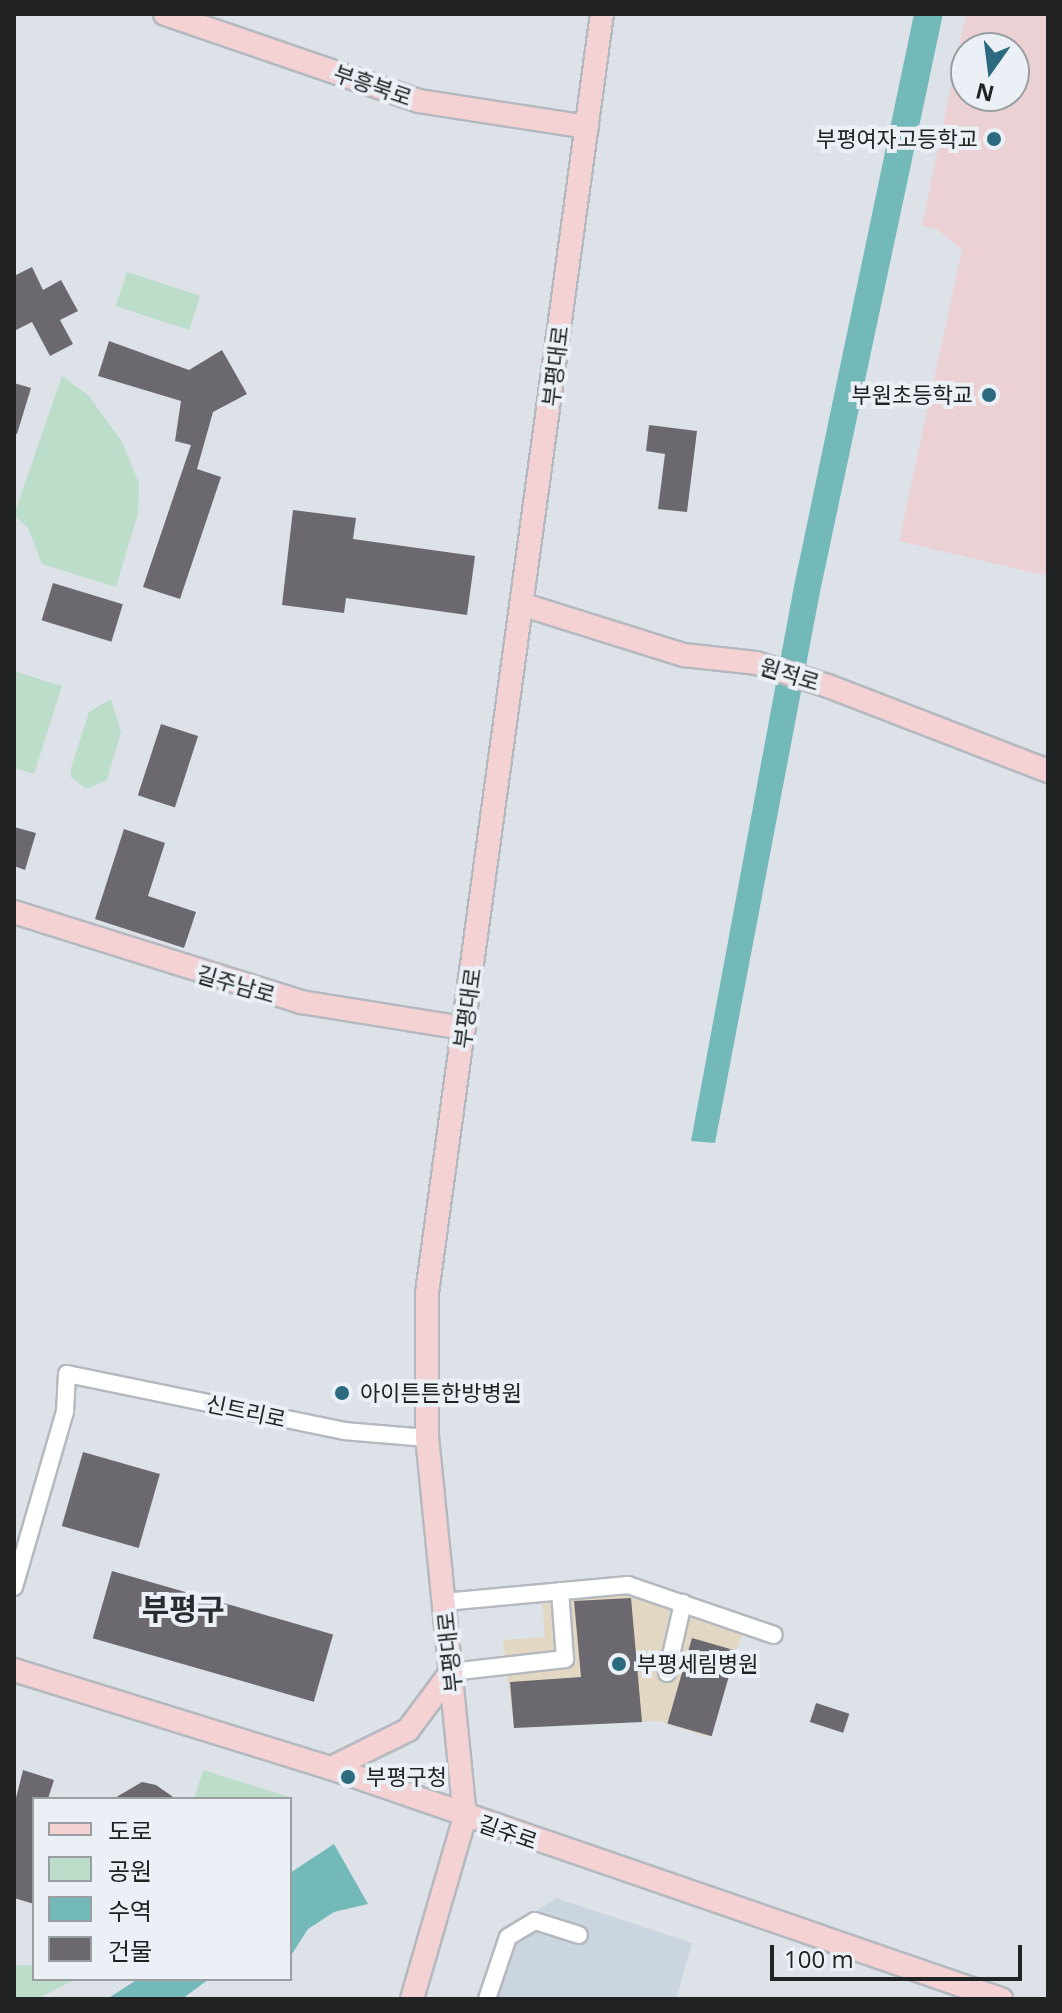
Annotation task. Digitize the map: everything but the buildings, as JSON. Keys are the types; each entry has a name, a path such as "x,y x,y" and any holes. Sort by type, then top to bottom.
{"main road":[{"name":"부흥북로","path":"165,14 419,101 587,127"},
{"name":"부평대로","path":"412,1999 465,1817 427,1438 426,1307 524,605 602,14"},
{"name":"원적로","path":"524,605 684,655 756,663 828,686 1048,771"},
{"name":"길주남로","path":"14,912 301,1002 464,1028"},
{"name":"길주로","path":"14,1670 331,1768 465,1817 1001,1999"},
{"path":"331,1768 408,1730 451,1672"}],"street":[{"name":"신트리로","path":"14,1587 65,1412 67,1374 344,1431 427,1438"},
{"path":"444,1602 628,1585 774,1635"},
{"path":"451,1672 565,1659 560,1591"},
{"path":"667,1673 683,1603"},
{"path":"487,1999 508,1937 535,1921 579,1935"}],"shaded area":[{"name":"부원초등학교","path":"966,14 1048,14 1048,576 899,541 962,250 937,229 922,226 950,91 950,112 1030,112 1030,32 962,32"},
{"name":"부평세림병원","path":"637,1589 745,1625 708,1737 659,1721 514,1728 503,1640 545,1637 542,1600"},
{"path":"556,1898 692,1943 676,1999 478,1999 497,1937"}],"green space":[{"path":"127,272 200,296 189,330 116,306"},
{"path":"62,376 89,396 122,442 139,483 138,513 116,587 42,564 28,528 14,515"},
{"path":"14,671 62,686 34,774 14,768"},
{"path":"111,699 121,732 107,780 86,789 71,777 71,768 89,712"},
{"path":"203,1770 289,1797 195,1797"},
{"path":"14,1965 32,1965 32,1981 72,1981 37,1999 14,1999"}],"water":[{"path":"914,14 943,14 820,592 715,1143 691,1141 794,586"},
{"path":"334,1844 368,1904 334,1912 308,1929 292,1954 292,1872"},
{"path":"135,1981 206,1981 182,1999 107,1999"}],"place":[{"name":"부평여자고등학교","path":"994,139"},
{"name":"부원초등학교","path":"989,395"},
{"name":"아이튼튼한방병원","path":"342,1393"},
{"name":"부평세림병원","path":"619,1664"},
{"name":"부평구청","path":"348,1777"}],"district":[{"name":"부평구","path":"183,1609"}]}
